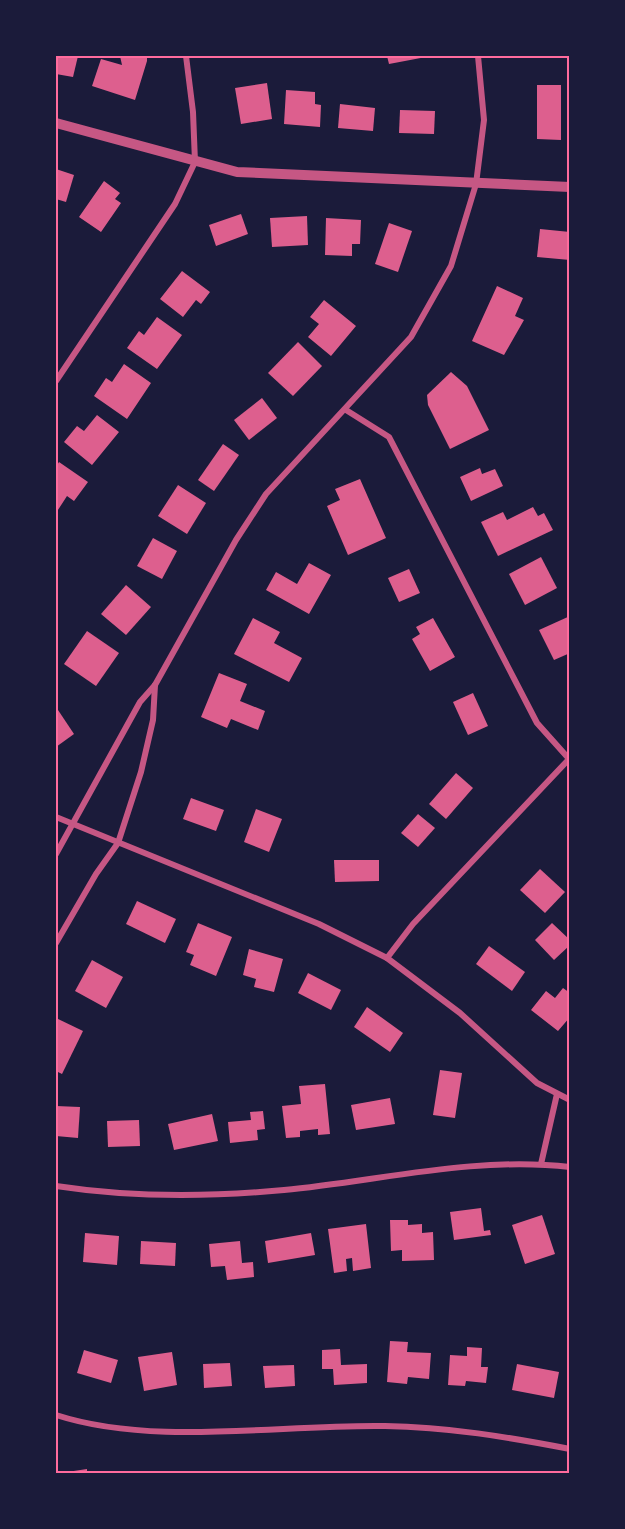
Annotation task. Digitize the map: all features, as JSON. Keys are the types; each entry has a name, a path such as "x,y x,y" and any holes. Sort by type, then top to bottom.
{"street":[{"path":"56,381 175,204 195,162 194,112 186,56"},
{"path":"56,854 140,702 155,685 236,540 266,494 411,337 451,266 476,184 484,120 478,56"},
{"path":"56,123 237,172 570,187"},
{"path":"346,410 389,437 537,723 569,759 413,924 387,958"},
{"path":"56,943 96,874 118,843 151,731 155,685"},
{"path":"56,818 320,924 387,958 460,1013 537,1083 570,1100"},
{"path":"541,1164 557,1094"},
{"path":"56,1186 185,1195 284,1190 465,1165 541,1164 570,1167"},
{"path":"56,1415 86,1425 137,1432 385,1426 488,1433 570,1449"}],"building":[{"path":"56,56 78,56 73,77 56,74"},
{"path":"120,56 147,56 135,100 92,86 101,59 122,65"},
{"path":"387,56 426,56 426,57 389,64"},
{"path":"267,83 272,119 241,124 235,88"},
{"path":"537,85 561,85 561,140 537,139"},
{"path":"286,90 315,92 315,104 321,105 320,127 284,124"},
{"path":"340,104 375,108 373,131 338,128"},
{"path":"400,110 435,111 434,134 399,133"},
{"path":"56,169 74,175 66,202 56,199"},
{"path":"104,181 120,193 115,199 121,203 101,232 79,217"},
{"path":"241,214 248,234 216,246 209,225"},
{"path":"307,216 308,245 272,247 270,218"},
{"path":"326,218 361,220 360,244 352,244 352,256 325,255"},
{"path":"389,223 412,231 398,272 375,264"},
{"path":"540,229 570,232 570,260 537,257"},
{"path":"182,271 210,292 201,304 196,300 183,317 160,299"},
{"path":"497,286 523,298 515,316 524,320 504,355 472,341"},
{"path":"324,300 356,326 331,356 308,337 319,324 310,317"},
{"path":"157,317 182,335 157,369 127,348 139,331 144,335"},
{"path":"298,342 322,366 293,396 268,373"},
{"path":"124,364 151,383 127,419 94,396 106,378 112,382"},
{"path":"451,372 467,386 489,430 450,449 428,405 427,395"},
{"path":"262,398 277,418 249,440 234,420"},
{"path":"97,415 119,432 92,465 64,442 77,426 84,431"},
{"path":"223,444 239,455 214,491 198,480"},
{"path":"59,462 88,482 74,501 67,496 56,513 56,467"},
{"path":"480,468 482,474 495,469 503,486 471,501 460,477"},
{"path":"360,479 386,538 348,555 327,506 340,500 335,489"},
{"path":"178,485 206,503 187,534 158,516"},
{"path":"533,507 538,516 544,513 553,530 498,556 481,522 503,512 507,520"},
{"path":"153,538 177,551 162,579 137,566"},
{"path":"541,557 557,588 525,605 509,574"},
{"path":"309,563 331,575 309,614 266,590 276,572 297,584"},
{"path":"409,569 420,593 399,602 388,578"},
{"path":"126,585 151,607 126,635 101,614"},
{"path":"570,616 570,653 554,660 539,630"},
{"path":"253,618 280,632 274,643 302,658 289,682 234,654"},
{"path":"433,618 455,657 430,671 412,639 420,634 416,627"},
{"path":"87,631 119,653 96,686 64,664"},
{"path":"219,673 247,684 240,701 265,711 258,730 231,719 227,728 201,717"},
{"path":"473,693 488,726 468,735 453,702"},
{"path":"56,707 74,734 56,747"},
{"path":"456,773 473,788 446,819 429,804"},
{"path":"191,798 224,810 216,831 183,819"},
{"path":"256,809 282,819 269,852 244,842"},
{"path":"418,814 435,828 418,847 401,833"},
{"path":"334,860 379,860 379,881 335,882"},
{"path":"540,869 565,892 545,913 520,890"},
{"path":"137,901 176,919 165,943 126,924"},
{"path":"198,923 232,937 216,976 190,965 194,955 186,952"},
{"path":"552,923 570,940 570,945 554,960 535,940"},
{"path":"489,946 525,972 512,991 476,964"},
{"path":"249,949 283,959 274,992 254,987 256,979 243,975"},
{"path":"92,960 123,977 106,1008 75,991"},
{"path":"308,973 341,990 331,1010 298,993"},
{"path":"563,988 570,993 570,1017 558,1031 531,1010 546,991 555,998"},
{"path":"367,1007 403,1033 390,1052 354,1027"},
{"path":"56,1018 83,1031 62,1074 56,1071"},
{"path":"440,1070 462,1073 455,1118 433,1115"},
{"path":"325,1084 330,1134 318,1135 318,1129 300,1131 300,1137 286,1138 282,1106 301,1104 299,1086"},
{"path":"390,1098 395,1124 356,1130 351,1105"},
{"path":"56,1106 80,1107 78,1138 56,1136"},
{"path":"263,1111 265,1129 257,1130 258,1140 230,1143 228,1122 251,1120 250,1112"},
{"path":"212,1114 218,1141 174,1150 168,1124"},
{"path":"139,1120 140,1146 108,1147 107,1121"},
{"path":"481,1208 484,1231 490,1230 491,1235 454,1240 450,1212"},
{"path":"542,1215 555,1254 525,1264 512,1225"},
{"path":"390,1220 408,1220 408,1225 422,1224 422,1233 433,1232 434,1260 402,1261 402,1250 391,1251"},
{"path":"366,1224 371,1268 353,1271 352,1258 346,1259 347,1271 334,1273 328,1229"},
{"path":"85,1233 119,1236 117,1265 83,1262"},
{"path":"311,1233 315,1255 268,1263 265,1241"},
{"path":"141,1241 176,1243 175,1266 140,1264"},
{"path":"240,1241 242,1263 253,1262 254,1277 227,1280 225,1266 211,1267 209,1244"},
{"path":"390,1341 408,1342 407,1352 431,1353 429,1379 408,1377 407,1384 387,1382"},
{"path":"467,1347 482,1348 481,1367 488,1367 486,1383 466,1381 465,1386 448,1385 450,1355 467,1356"},
{"path":"340,1349 341,1365 367,1364 367,1383 334,1385 333,1369 322,1369 322,1350"},
{"path":"84,1350 118,1360 111,1383 77,1373"},
{"path":"172,1352 177,1385 144,1391 138,1357"},
{"path":"230,1363 232,1386 204,1388 203,1364"},
{"path":"517,1364 559,1372 554,1398 512,1390"},
{"path":"294,1365 295,1386 265,1388 263,1366"},
{"path":"87,1469 87,1474 67,1474 67,1472"}]}
